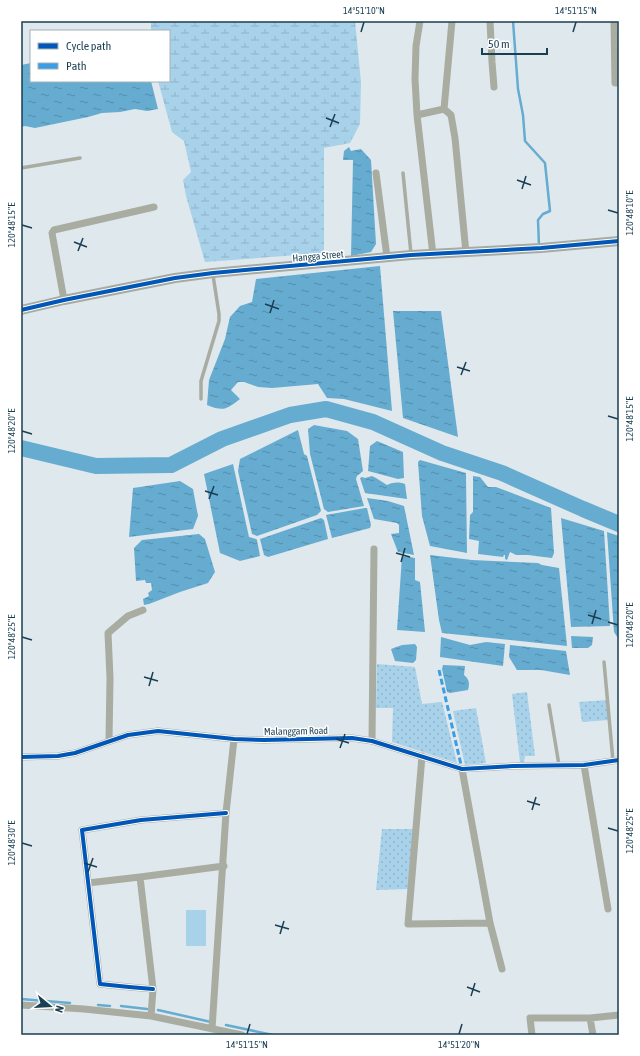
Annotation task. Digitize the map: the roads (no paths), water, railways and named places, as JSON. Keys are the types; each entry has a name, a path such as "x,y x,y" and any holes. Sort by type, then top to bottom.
{"street":[{"path":"420,21 416,46 416,115 433,255"},
{"path":"444,109 452,21"},
{"path":"490,21 494,87"},
{"path":"614,21 617,37 615,83 619,83"},
{"path":"416,115 444,109"},
{"path":"444,109 451,115 456,138 466,253"},
{"path":"376,174 387,257"},
{"path":"64,300 52,233 54,230 154,207"},
{"name":"Hangga Street","path":"21,310 174,278 411,255 541,248 619,241"},
{"path":"372,741 374,549"},
{"path":"109,741 110,678 108,633 128,616 144,610"},
{"name":"Malanggam Road","path":"21,757 58,756 75,753 128,735 158,731 234,739 264,740 352,738 372,741 462,769 513,766 584,765 616,760"},
{"path":"212,1029 224,866 226,813 234,739"},
{"path":"422,756 408,924 490,923"},
{"path":"584,765 608,910"},
{"path":"462,769 490,923 502,968"},
{"path":"153,989 100,984 82,830 141,820 226,813"},
{"path":"88,883 224,866"},
{"path":"140,877 153,989 151,1016"},
{"path":"21,1005 84,1009 151,1016 242,1035"},
{"path":"532,1035 530,1018 590,1018 619,1015"},
{"path":"590,1018 593,1035"}],"lane":[{"path":"21,168 80,158"},
{"path":"403,173 411,255"},
{"path":"201,399 201,381 219,321 213,274"},
{"path":"604,662 616,760"},
{"path":"549,705 559,765"}],"water":[{"path":"30,63 30,82 151,82 158,109 147,111 135,109 102,113 35,128 25,126 21,127 21,65"},
{"path":"349,147 351,151 361,149 371,160 376,244 371,252 351,256 353,160 343,160 344,151"},
{"path":"380,266 392,411 344,399 327,398 318,384 272,388 258,387 244,382 238,382 231,390 240,399 236,402 221,409 207,405 209,380 225,339 230,317 240,306 252,302 256,279"},
{"path":"393,311 441,311 458,437 403,418"},
{"path":"314,425 347,431 358,439 363,471 357,476 356,479 364,506 328,512 324,509 310,454 308,429"},
{"path":"298,430 304,454 307,456 321,511 317,515 257,536 252,534 238,471 240,459"},
{"path":"377,441 403,452 404,478 398,479 368,471 370,446"},
{"path":"420,460 466,473 467,553 430,546 422,516 418,462"},
{"path":"233,464 249,537 257,540 260,556 240,561 220,553 204,474"},
{"path":"372,476 387,485 392,483 405,484 407,499 365,493 360,478"},
{"path":"473,476 480,477 488,487 496,487 551,508 554,553 552,558 516,555 510,552 507,560 505,559 505,555 503,557 478,554 479,541 469,539 470,515 473,512"},
{"path":"180,481 193,489 198,516 193,529 129,537 133,488"},
{"path":"367,498 388,501 404,506 414,555 398,552 391,534 399,533 399,525 397,523 374,519"},
{"path":"367,508 371,525 370,528 332,538 326,515"},
{"path":"321,518 324,520 328,539 268,557 264,555 260,539"},
{"path":"561,518 604,531 610,626 571,627"},
{"path":"607,532 619,536 619,639 614,632"},
{"path":"199,534 205,539 215,572 208,583 144,605 143,599 149,596 148,593 152,590 151,583 146,583 145,580 136,581 134,548 142,540"},
{"path":"430,555 472,560 538,563 559,568 567,646 442,633"},
{"path":"402,556 415,558 415,580 420,582 425,632 397,630"},
{"path":"571,636 593,637 592,645 588,648 572,648"},
{"path":"441,637 470,645 486,642 505,644 503,666 440,657"},
{"path":"415,644 417,647 416,660 413,663 395,661 391,649 402,645"},
{"path":"510,645 566,651 570,675 541,670 517,670 509,657"},
{"path":"443,665 465,666 464,675 469,681 468,690 450,693 447,692 442,669"}],"waterway":[{"path":"513,21 518,89 523,115 525,141 545,163 550,211 543,214 538,220 539,246"},
{"path":"21,448 96,466 171,465 222,439 290,415 326,409 373,422 442,453 502,473 619,524"},
{"path":"21,999 70,1003"},
{"path":"98,1005 110,1006"},
{"path":"121,1006 147,1009"},
{"path":"158,1010 211,1022"},
{"path":"226,1025 273,1035"}]}
